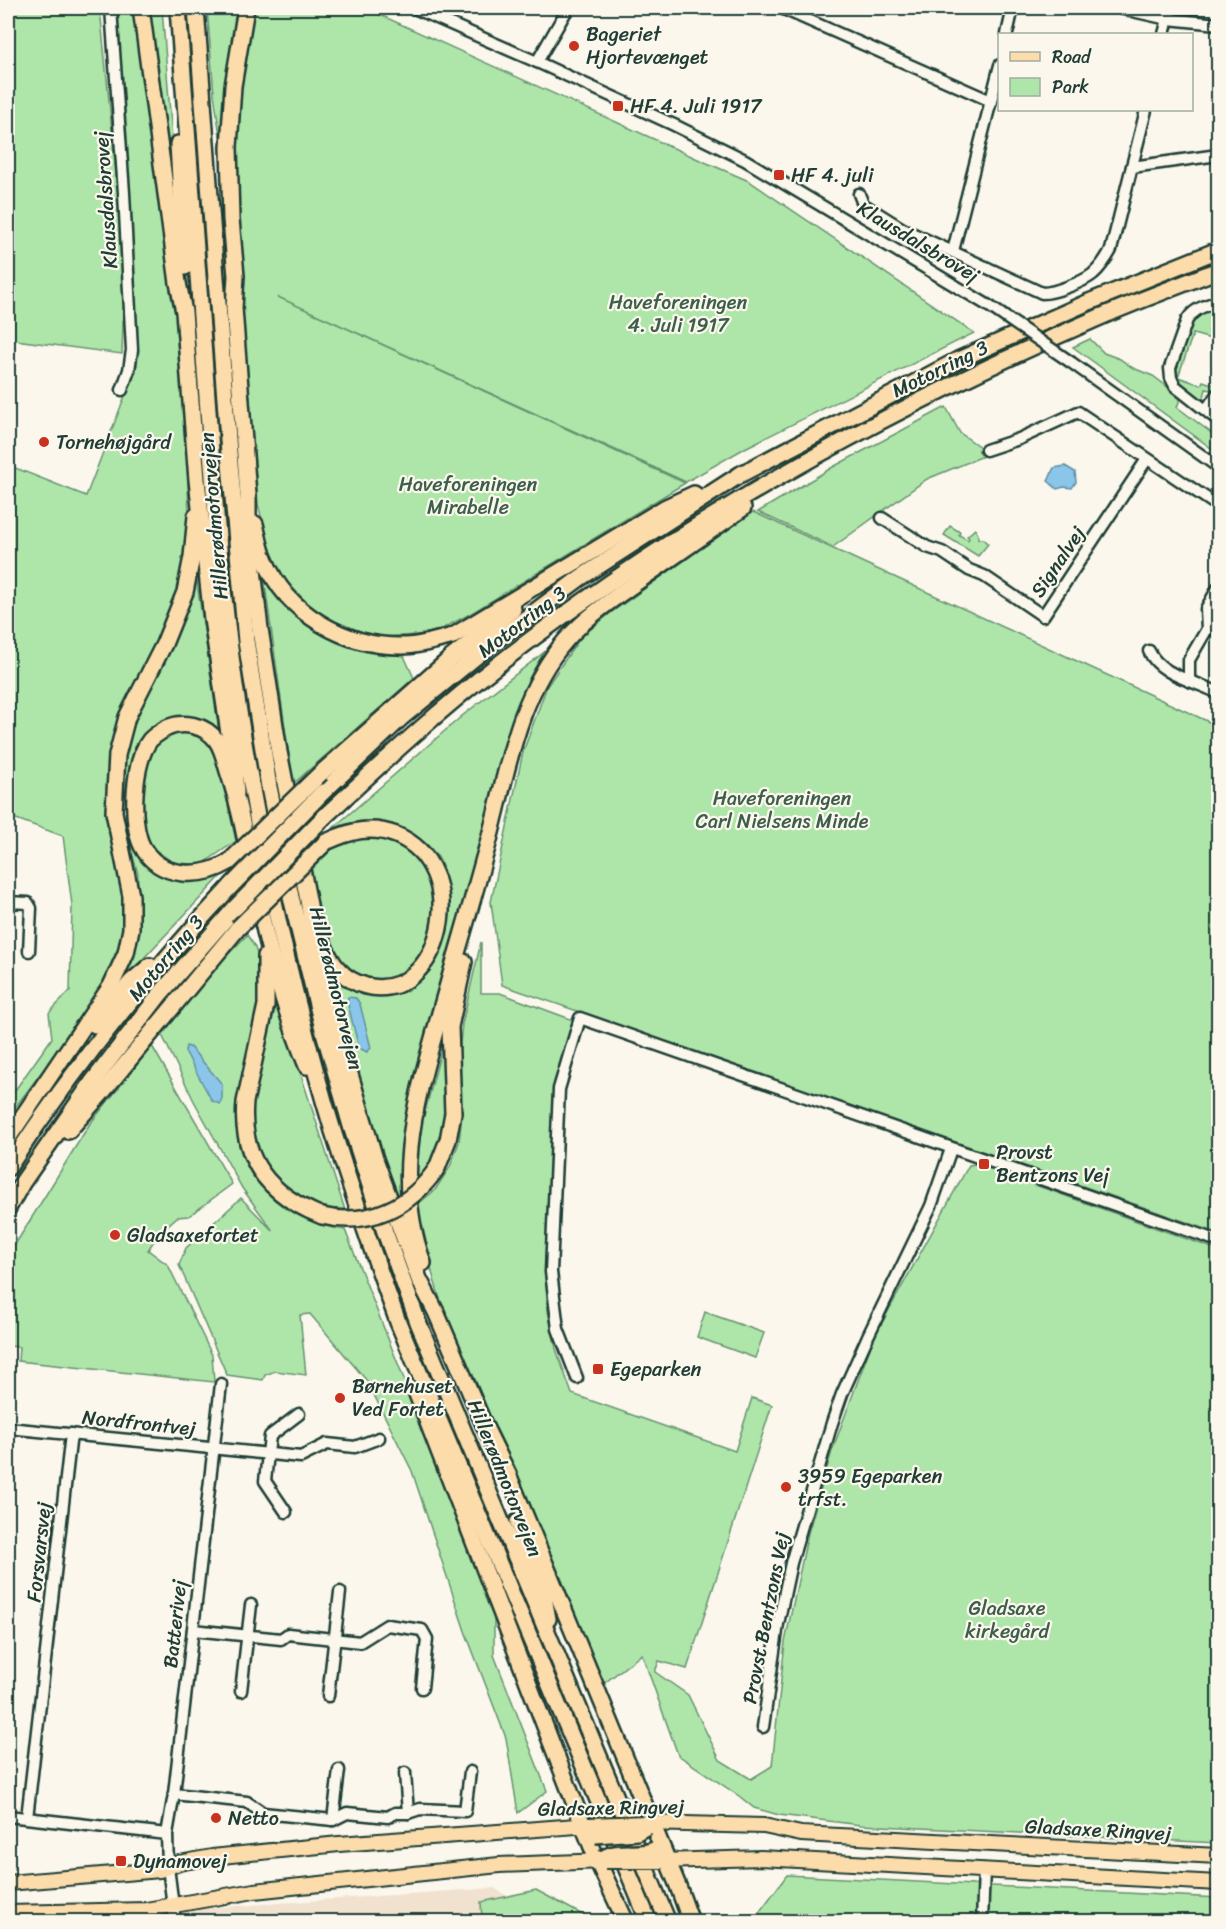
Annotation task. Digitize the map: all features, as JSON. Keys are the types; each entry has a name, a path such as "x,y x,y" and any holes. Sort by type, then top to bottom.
{"highway":[{"path":"141,8 178,283 184,312 197,480 212,619 236,793"},
{"name":"Hillerødmotorvejen","path":"178,8 211,453 229,638 238,705 275,906 333,1129 368,1239 398,1322 649,1922"},
{"name":"Hillerødmotorvejen","path":"196,8 229,453 246,641 269,787 306,961 351,1126 385,1232 418,1322 668,1922"},
{"path":"246,8 233,86 229,147 231,219 236,276 234,308 248,495 248,528 279,752 313,934 337,1030 375,1159 418,1279 436,1312 484,1426 543,1592 555,1652"},
{"path":"184,312 186,284 178,141 185,103"},
{"path":"206,137 218,174 227,276 234,308"},
{"name":"Motorring 3","path":"8,1168 105,1033 182,939 323,792 401,718 490,645 580,578 741,474 958,360 1089,302 1218,250"},
{"name":"Motorring 3","path":"8,1208 22,1183 93,1081 161,993 235,908 324,817 415,733 523,646 600,590 702,522 827,449 959,382 1091,321 1218,270"},
{"path":"436,1312 411,1216 410,1150 414,1117 422,1078 485,856 519,723 528,701 540,677 566,640 607,603 827,449"},
{"path":"248,495 265,560 277,582 292,601 311,617 356,640 380,645 405,646 429,643 453,636 666,507 741,474"},
{"path":"8,1138 111,986 126,953 131,929 131,896 114,812 117,755 127,717 164,644 185,592 192,557 197,480"},
{"path":"333,1129 295,1038 266,941 236,793 222,750 216,740 204,729 181,724 167,728 150,740 140,760 135,819 137,834 147,855 168,870 183,873 210,872 229,862 321,773 451,658 567,566"},
{"path":"22,1183 100,1095 238,928 326,842 342,834 373,829 403,838 415,846 428,860 438,879 441,897 435,942 424,964 417,972 403,981 387,987 363,985 339,972 332,963 309,905"},
{"path":"266,941 266,1005 243,1118 251,1154 268,1181 284,1197 300,1207 322,1216 347,1220 368,1218 383,1213 412,1197 423,1187 437,1168 448,1140 453,1113 450,1049 453,1009 485,856"},
{"path":"49,1079 131,982 182,939"},
{"path":"398,1322 409,1373 626,1922"},
{"path":"484,1426 508,1474 648,1824 691,1922"},
{"path":"589,1831 637,1832 648,1824"},
{"path":"602,1860 609,1854 662,1854"}],"main road":[{"name":"Gladsaxe Ringvej","path":"648,1824 764,1826 801,1834 1218,1856"},
{"name":"Gladsaxe Ringvej","path":"8,1883 160,1870 179,1863 212,1857 339,1844 589,1831"},
{"path":"662,1854 1218,1883"},
{"path":"8,1913 146,1910 254,1891 499,1865 602,1860"}],"street":[{"name":"Klausdalsbrovej","path":"111,8 132,350 129,370 122,390"},
{"name":"Klausdalsbrovej","path":"414,8 537,62 745,160 989,306 1218,467"},
{"path":"537,62 568,8"},
{"path":"781,8 991,101"},
{"path":"1007,33 1013,8"},
{"path":"1119,8 1168,19 1218,24"},
{"path":"1164,33 1171,8"},
{"path":"953,251 998,69"},
{"path":"859,194 863,204 903,229 1042,293 1052,293 1091,275 1104,263 1111,250 1146,111"},
{"path":"1132,167 1218,155"},
{"path":"1218,301 1197,309 1187,320 1170,368 1175,386 1218,420"},
{"path":"1206,410 1218,393"},
{"path":"986,450 1019,439 1078,412 1218,506"},
{"name":"Signalvej","path":"882,518 927,547 942,552 969,570 984,576 1043,616 1148,459"},
{"path":"1189,681 1189,660 1207,629 1206,609 1218,588"},
{"path":"1149,651 1153,659 1189,681 1206,686 1218,693"},
{"path":"8,902 28,903 31,908 29,951"},
{"path":"577,1378 558,1329 551,1272 559,1089 580,1018 1218,1241"},
{"name":"Provst Bentzons Vej","path":"763,1727 778,1624 791,1563 832,1423 842,1394 868,1336 931,1206 951,1149"},
{"name":"Batterivej","path":"168,1867 167,1834 174,1794 221,1384"},
{"path":"286,1512 265,1481 267,1454 270,1436 299,1414"},
{"name":"Nordfrontvej","path":"8,1428 301,1457 327,1444 355,1447 379,1437"},
{"name":"Forsvarsvej","path":"27,1818 70,1434"},
{"path":"327,1696 340,1592"},
{"path":"241,1691 251,1605"},
{"path":"193,1630 281,1639 288,1634 360,1642 387,1625 422,1630 427,1639 422,1688"},
{"path":"333,1820 339,1770"},
{"path":"174,1794 247,1802 263,1813 333,1820 347,1813 388,1817 396,1813 408,1813 420,1809 465,1811 470,1772"},
{"path":"405,1773 408,1813"},
{"path":"8,1816 167,1834"},
{"path":"168,1867 175,1922"},
{"path":"982,1922 984,1869"}],"shaded area":[{"path":"494,1888 548,1922 8,1922"}],"green space":[{"path":"8,8 100,8 125,265 122,354 8,339"},
{"path":"114,8 162,8 177,205 176,303 187,451 189,518 187,552 179,593 113,742 107,773 107,808 125,911 119,952 104,982 66,1040 10,1114 8,1113 8,1100 52,1038 49,1013 70,991 72,905 63,836 8,816 8,465 86,496 137,365"},
{"name":"Haveforeningen 4. Juli 1917","path":"207,8 365,8 749,181 974,333 745,448 686,482 278,297 685,483 440,630 419,635 376,637 313,613 286,583 271,556 258,504 240,276 214,94"},
{"path":"1218,307 1209,332 1217,337 1218,341 1193,334 1178,377 1201,385 1203,381 1217,386 1214,394 1211,390 1206,389 1203,401 1177,380 1174,376 1174,369 1191,321 1199,314"},
{"path":"1090,339 1104,353 1153,376 1181,397 1177,407 1218,438 1218,453 1073,347"},
{"path":"946,407 960,433 980,447 986,455 927,479 833,547 758,512 833,467"},
{"name":"Haveforeningen Carl Nielsens Minde","path":"753,512 1218,726 1218,1233 502,985 491,902 523,752 547,686 580,638 612,612"},
{"path":"950,526 968,540 967,536 975,529 978,539 983,539 988,544 978,556 944,535"},
{"path":"263,571 282,601 301,618 343,642 374,651 404,656 414,678 293,784"},
{"path":"196,576 219,732 162,728 133,771 128,818 136,841 195,880 223,874 125,978 136,920 138,874 128,839 123,764 137,713"},
{"path":"565,636 537,674 425,1050 404,1196 395,1202 330,971 391,993 408,985 432,961 440,946 446,929 447,894 439,859 424,842 413,835 378,822 355,822 333,828 462,716"},
{"path":"175,731 197,733 216,750 236,841 201,865 174,863 150,846 141,822 143,780 151,753 159,738"},
{"path":"363,834 396,843 414,854 427,872 435,894 436,916 431,937 413,972 393,981 366,980 344,968 329,948 309,869 341,839"},
{"path":"247,935 258,957 257,1006 236,1114 238,1140 247,1165 273,1199 302,1217 345,1230 494,1606 494,1655 547,1791 518,1813 506,1738 465,1631 412,1471 367,1381 310,1314 300,1315 306,1375 275,1371 265,1375 263,1380 227,1375 179,1265 186,1248 241,1198 273,1231 242,1188 194,1101 162,1035 205,978"},
{"name":"Gladsaxe kirkegård","path":"481,942 481,993 500,993 573,1020 557,1074 552,1111 545,1260 548,1311 556,1349 572,1394 735,1451 752,1398 772,1405 687,1669 659,1661 655,1672 688,1695 720,1760 751,1779 772,1766 785,1642 808,1533 832,1451 874,1337 969,1165 976,1164 1218,1250 1218,1843 861,1825 779,1815 754,1808 678,1755 642,1654 603,1684 476,1393 452,1332 431,1270 417,1205 435,1190 450,1167 459,1142 462,1115 459,1053 462,1024"},
{"path":"272,986 346,1213 318,1209 265,1177 247,1118"},
{"path":"445,1036 447,1138 417,1187 415,1149"},
{"path":"152,1046 232,1184 189,1216 177,1217 159,1233 148,1250 168,1265 212,1355 214,1382 18,1361 19,1347 8,1346 8,1256 89,1125"},
{"path":"705,1312 764,1333 755,1358 697,1337"},
{"path":"787,1875 1218,1898 1218,1921 752,1922"},
{"path":"536,1890 594,1921 482,1921 481,1902"}],"water":[{"path":"1065,466 1075,472 1076,482 1072,488 1057,489 1048,481 1054,468"},
{"path":"348,997 356,998 360,1004 371,1048 367,1052 359,1048 347,1001"},
{"path":"186,1046 190,1047 222,1084 220,1104 212,1101 185,1051"}],"place":[{"name":"Bageriet Hjortevænget","path":"574,46"},
{"name":"HF 4. Juli 1917","path":"618,106"},
{"name":"HF 4. juli","path":"779,175"},
{"name":"Tornehøjgård","path":"44,442"},
{"name":"Provst Bentzons Vej","path":"984,1164"},
{"name":"Gladsaxefortet","path":"115,1235"},
{"name":"Egeparken","path":"598,1369"},
{"name":"Børnehuset Ved Fortet","path":"340,1398"},
{"name":"3959 Egeparken trfst.","path":"786,1487"},
{"name":"Netto","path":"216,1818"},
{"name":"Dynamovej","path":"121,1861"}],"park label":[{"name":"Haveforeningen Mirabelle","path":"468,496"}]}
